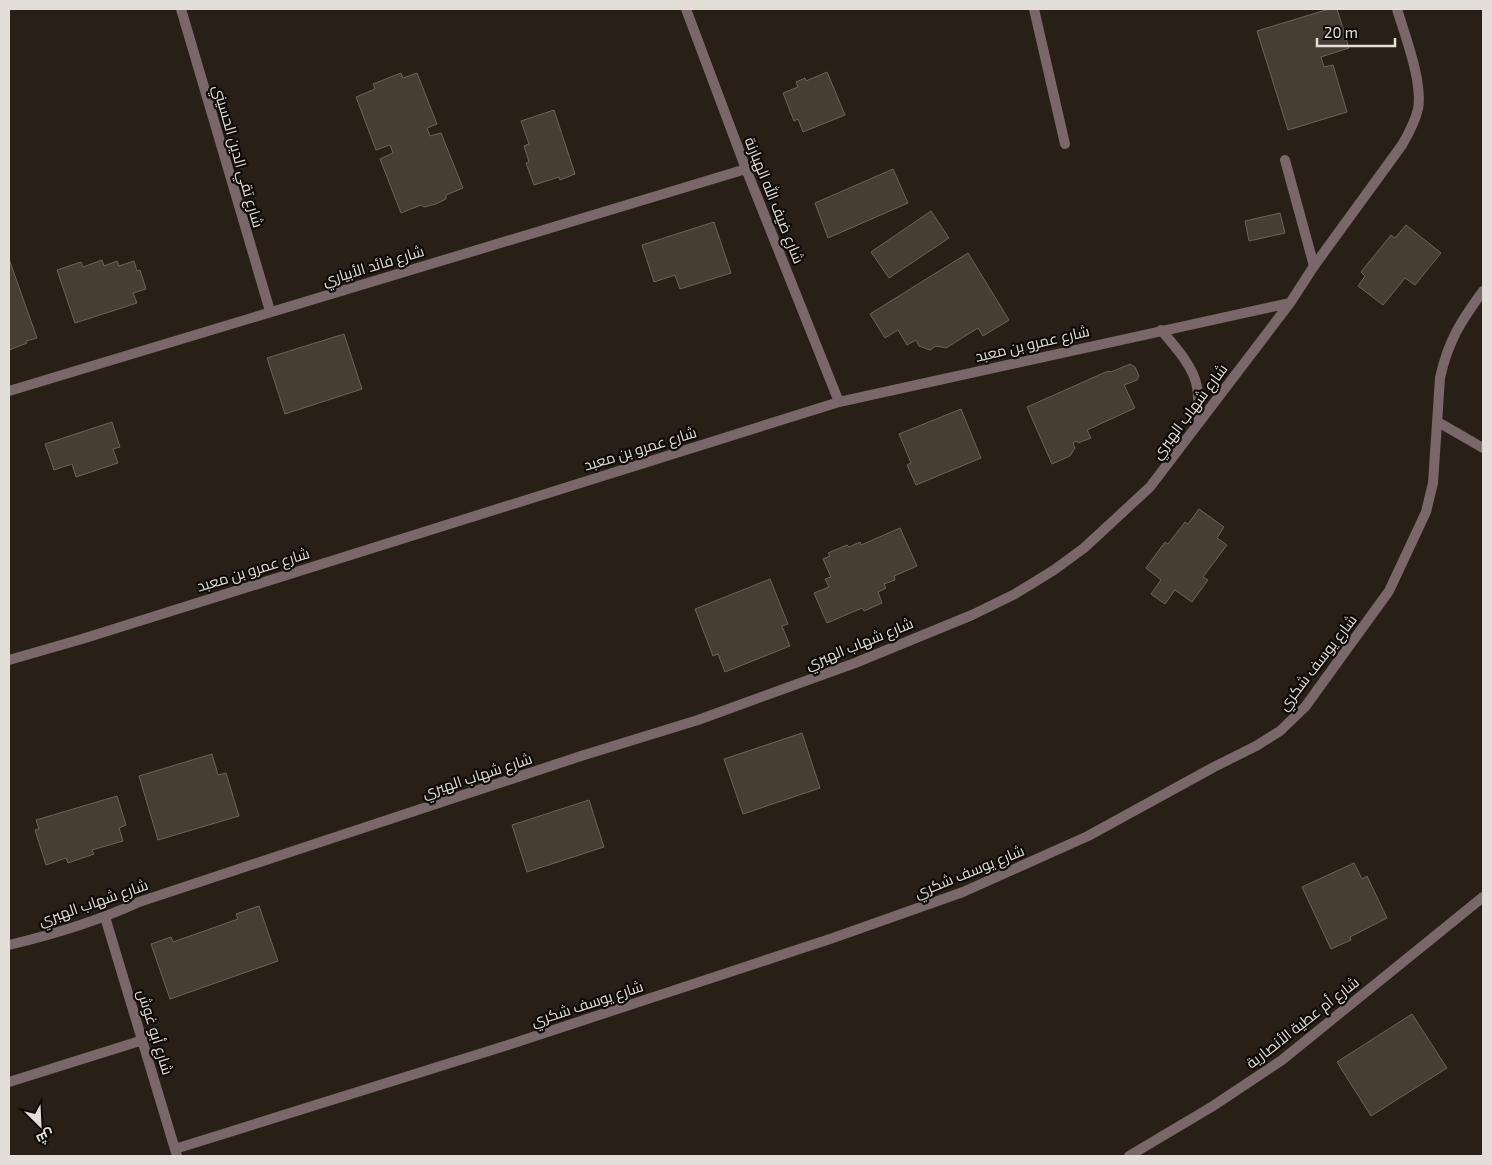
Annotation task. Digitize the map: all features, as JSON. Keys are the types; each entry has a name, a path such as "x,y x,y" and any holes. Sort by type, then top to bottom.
{"street":[{"name":"شارع تقي الدين الحسيني","path":"181,9 270,311"},
{"name":"شارع ضيف الله الهبارنة","path":"686,9 746,169 839,402"},
{"path":"1034,9 1065,144"},
{"name":"شارع شهاب الهبري","path":"9,945 60,932 105,917 139,902 581,756 698,720 856,662 972,615 1015,594 1054,570 1084,548 1150,487 1290,303 1314,266 1402,145 1413,126 1418,108 1418,88 1398,9"},
{"path":"1285,160 1314,266"},
{"name":"شارع فائد الأبياري","path":"9,391 746,169"},
{"name":"شارع يوسف شكري","path":"176,1153 833,938 964,892 1088,836 1256,746 1280,731 1305,707 1389,591 1426,512 1434,484 1440,378 1451,341 1463,318 1483,291"},
{"name":"شارع عمرو بن معبد","path":"9,660 839,402 1290,303"},
{"path":"1161,330 1186,362 1197,385 1199,424"},
{"path":"1438,422 1483,448"},
{"name":"شارع أم عطية الأنصارية","path":"1129,1156 1213,1106 1282,1060 1483,897"},
{"name":"شارع أبو غوش","path":"105,917 176,1153"},
{"path":"9,1082 143,1040"}],"building":[{"path":"1329,9 1337,9 1349,48 1321,57 1324,67 1333,65 1347,112 1288,130 1257,31"},
{"path":"827,72 845,115 803,132 798,119 794,121 783,93 798,87 796,82 805,78 806,81"},
{"path":"401,73 403,78 417,73 437,124 427,128 430,136 441,133 463,188 446,195 446,199 436,204 424,207 421,205 401,213 380,159 393,153 390,145 376,150 356,97 375,89 373,84"},
{"path":"554,110 575,174 560,180 559,177 534,185 526,163 529,162 524,146 529,144 521,121"},
{"path":"893,169 908,203 828,238 815,203"},
{"path":"931,211 949,238 889,278 871,252"},
{"path":"1280,213 1285,233 1249,241 1245,221"},
{"path":"714,222 731,273 680,289 675,275 654,282 642,245"},
{"path":"1406,225 1441,253 1415,285 1405,278 1383,305 1358,286 1365,276 1361,272 1391,235 1395,238"},
{"path":"968,253 1009,320 983,336 978,328 946,348 936,346 930,350 919,346 916,340 907,345 898,330 885,338 870,314"},
{"path":"9,259 37,338 26,341 27,343 9,350"},
{"path":"102,260 104,266 117,261 119,266 134,261 137,271 140,270 146,289 133,293 137,303 75,323 57,270 81,262 83,267"},
{"path":"344,334 362,389 285,414 267,358"},
{"path":"1130,364 1135,367 1139,376 1137,380 1124,385 1135,408 1087,430 1091,438 1073,443 1075,448 1070,456 1052,464 1027,407 1108,371 1111,372"},
{"path":"961,409 981,458 916,485 907,465 911,463 899,434"},
{"path":"112,422 120,447 113,449 118,463 76,477 72,464 54,470 45,444"},
{"path":"1199,509 1224,527 1217,538 1227,545 1203,577 1208,580 1192,602 1175,590 1165,604 1151,594 1161,580 1146,568 1165,542 1168,544 1185,522 1188,524"},
{"path":"900,528 917,566 894,576 895,580 884,584 886,588 878,592 882,603 864,611 862,608 827,623 814,593 829,587 825,579 831,577 823,559 830,556 828,553 847,545 849,547 860,542 861,545"},
{"path":"770,579 788,624 782,626 790,646 725,672 718,654 713,656 695,609"},
{"path":"802,733 820,788 743,814 724,759"},
{"path":"212,754 218,775 226,773 239,816 158,840 139,776"},
{"path":"117,796 126,825 119,828 123,841 92,850 94,854 68,863 66,858 46,865 35,830 39,829 36,820"},
{"path":"589,800 604,847 527,872 512,825"},
{"path":"1354,863 1362,879 1367,876 1387,918 1350,937 1351,940 1331,949 1302,887"},
{"path":"259,906 278,961 170,999 151,944 171,937 173,942 238,919 236,914"},
{"path":"1412,1014 1447,1068 1371,1116 1337,1062"}]}
